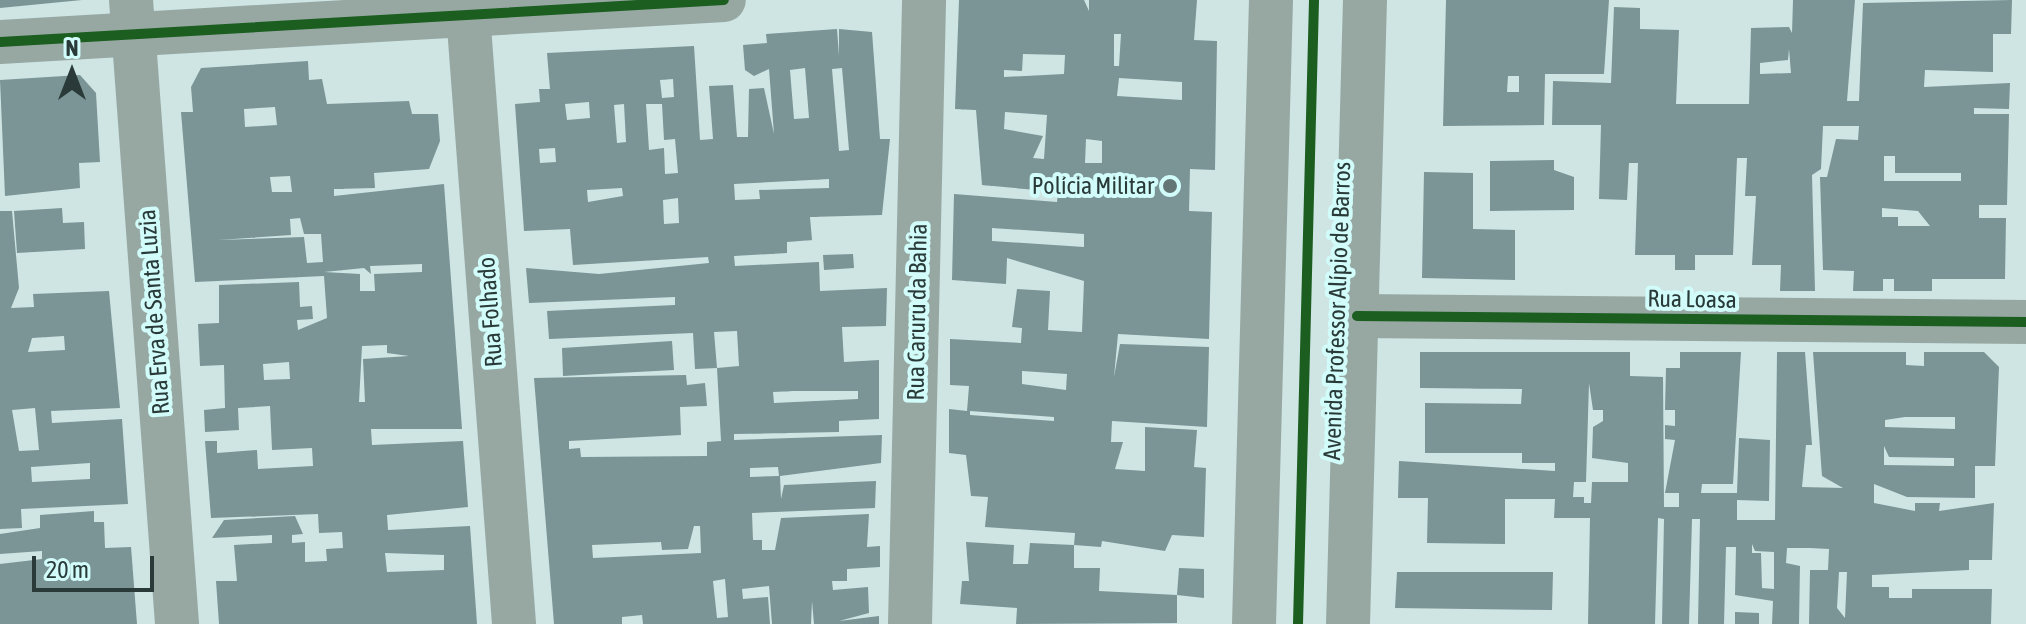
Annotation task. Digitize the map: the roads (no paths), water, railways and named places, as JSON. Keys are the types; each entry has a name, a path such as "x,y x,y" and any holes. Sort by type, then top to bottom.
{"street":[{"path":"0,42 132,17 724,0"},
{"name":"Rua Caruru da Bahia","path":"910,624 924,0"},
{"path":"1254,624 1271,0"},
{"name":"Avenida Professor Alípio de Barros","path":"1348,624 1365,0"},
{"name":"Rua Folhado","path":"468,7 514,624"},
{"name":"Rua Erva de Santa Luzia","path":"132,17 177,624"},
{"name":"Rua Loasa","path":"1357,316 2026,322"}],"place":[{"name":"Polícia Militar","path":"1170,186"}]}
